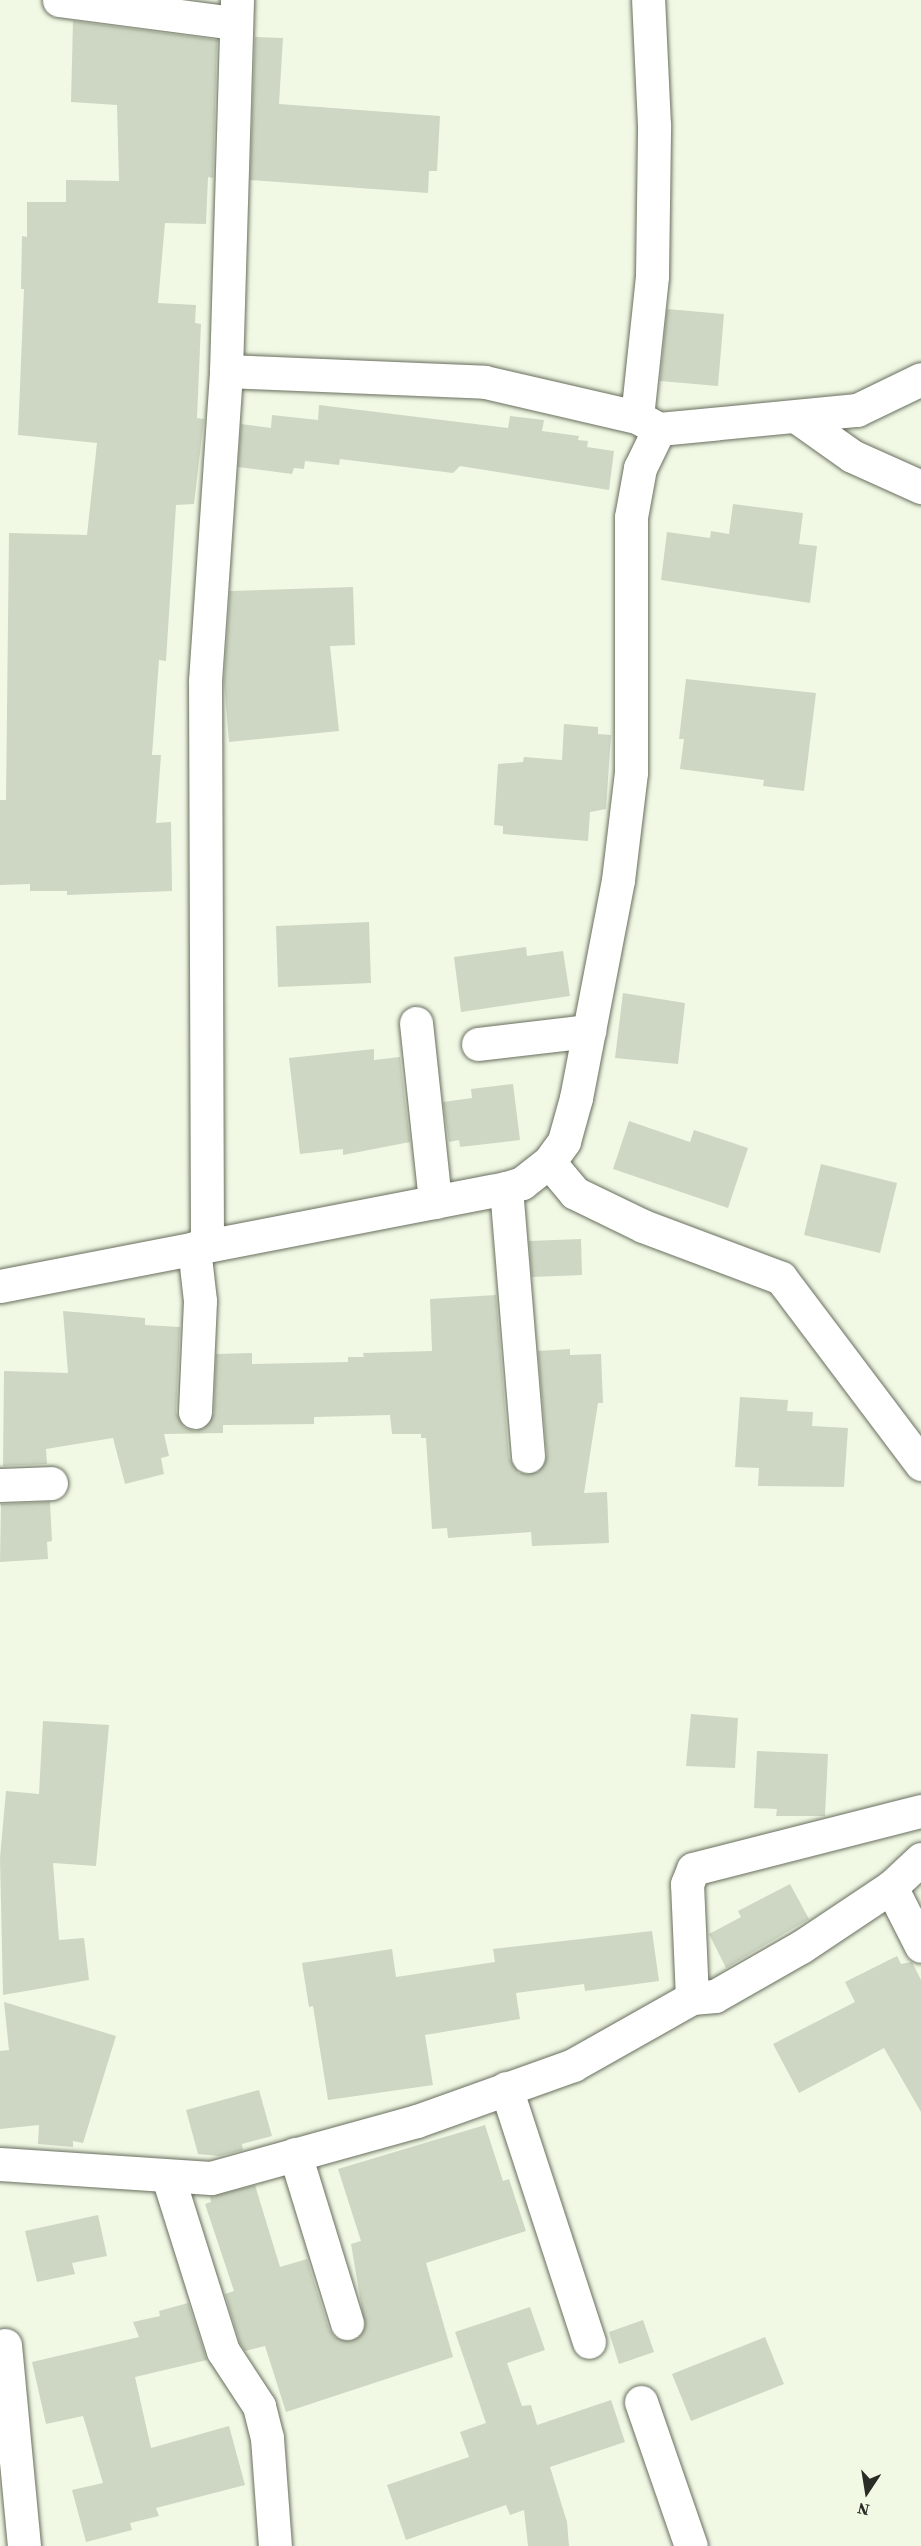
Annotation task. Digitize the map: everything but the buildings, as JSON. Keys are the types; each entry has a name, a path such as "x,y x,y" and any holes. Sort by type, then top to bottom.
{"street":[{"path":"59,0 236,12 226,371 205,681 201,1246 195,1412"},
{"path":"0,1286 506,1188 522,1183 549,1162 564,1141 589,1031 618,880 632,772 631,517 648,423 652,276 654,125 648,0"},
{"path":"226,371 485,382 648,423 797,417 857,410 921,379"},
{"path":"797,417 852,456 921,487"},
{"path":"416,1023 435,1202"},
{"path":"478,1044 589,1031"},
{"path":"549,1162 575,1193 643,1226 781,1278 921,1464"},
{"path":"506,1188 528,1456"},
{"path":"0,1485 51,1483"},
{"path":"692,1998 687,1884 693,1869 921,1811"},
{"path":"0,2164 168,2177 211,2178 417,2121 573,2065 692,1998 715,1996 738,1984 891,1887 921,1859"},
{"path":"891,1887 921,1946"},
{"path":"506,2088 589,2342"},
{"path":"295,2154 347,2323"},
{"path":"168,2177 223,2350 259,2406 267,2438 275,2546"},
{"path":"6,2344 24,2546"},
{"path":"641,2402 691,2546"}]}
